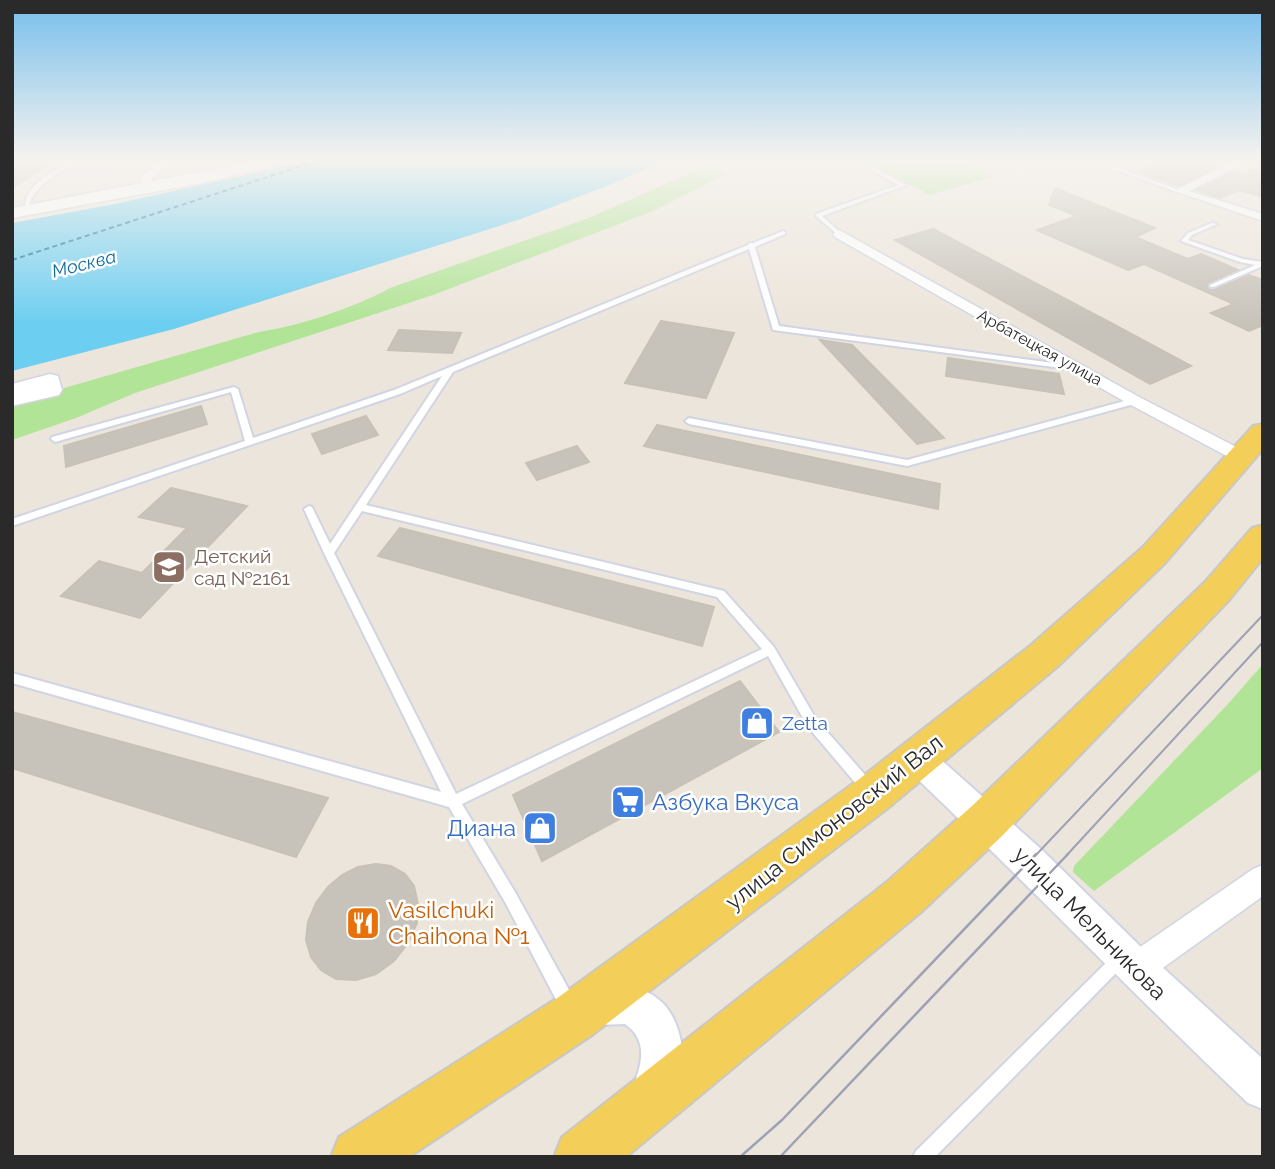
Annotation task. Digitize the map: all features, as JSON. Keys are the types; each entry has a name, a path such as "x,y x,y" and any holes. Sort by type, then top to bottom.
{"main road":[{"path":"12,391 50,386 12,400"},
{"name":"улица Симоновский Вал","path":"359,1157 580,1013 873,794 1044,656 1154,555 1252,444"},
{"path":"582,1157 904,897 987,821 1217,591 1263,536"}],"street":[{"name":"Арбатецкая улица","path":"839,234 1135,401 1252,444"},
{"name":"улица Мельникова","path":"917,758 987,821 1129,963 1263,1088"},
{"path":"1129,963 1263,879"},
{"path":"580,1013 614,1000 634,1006 648,1016 659,1032 664,1054 659,1080 637,1113"}],"lane":[{"path":"819,215 839,234"},
{"path":"1214,224 1190,234 1184,241 1242,261 1262,264"},
{"path":"12,523 397,392 783,233"},
{"path":"751,244 776,328 1079,369"},
{"path":"1212,286 1262,264"},
{"path":"329,553 450,370"},
{"path":"55,439 234,389 250,443"},
{"path":"689,421 907,463 1135,401"},
{"path":"360,507 720,594 770,650 812,723 873,794"},
{"path":"309,509 453,803 580,1013"},
{"path":"12,678 453,803 770,650"},
{"path":"922,1157 1129,963"}],"green space":[{"path":"597,215 644,215 433,295 135,393 76,418 12,440 12,403 326,315 390,288"},
{"path":"1263,664 1263,768 1094,891 1073,872 1074,866"}],"water":[{"name":"Москва","path":"58,215 533,215 174,329 12,371 12,223"}],"building":[{"path":"1073,215 1121,215 1155,228 1135,237 1188,259 1201,254 1238,270 1209,283 1208,289 1215,289 1249,275 1263,280 1263,325 1249,331 1211,313 1234,304 1144,264 1128,270 1037,230 1077,216"},
{"path":"933,229 1191,366 1150,384 895,240"},
{"path":"661,321 734,333 706,398 625,383"},
{"path":"399,330 461,333 452,353 388,350"},
{"path":"820,340 852,345 944,438 917,444"},
{"path":"948,358 1059,374 1064,394 946,376"},
{"path":"201,406 207,424 66,467 64,446"},
{"path":"366,416 378,435 322,454 312,434"},
{"path":"657,425 940,484 938,509 644,446"},
{"path":"577,446 589,462 537,480 526,463"},
{"name":"Детский сад №2161","path":"171,488 247,506 140,618 61,596 99,561 142,573 187,528 139,517"},
{"path":"400,528 714,607 702,646 378,556"},
{"path":"740,681 779,732 542,861 513,795"},
{"path":"12,712 328,798 296,857 12,768"},
{"path":"376,864 391,866 405,874 414,886 418,904 417,923 408,943 394,961 376,974 356,980 336,979 321,970 311,957 306,940 308,922 316,903 342,875 358,867"}],"ferry route":[{"path":"12,260 152,215"}],"tram line":[{"path":"1035,856 1263,615"},
{"path":"1066,856 1263,642"},
{"path":"740,1157 782,1120 1036,854"},
{"path":"780,1157 1068,854"}],"place":[{"name":"Детский сад №2161","path":"169,567"},
{"name":"Zetta","path":"757,723"},
{"name":"Азбука Вкуса","path":"628,802"},
{"name":"Диана","path":"540,828"},
{"name":"Vasilchuki Chaihona №1","path":"363,923"}]}
